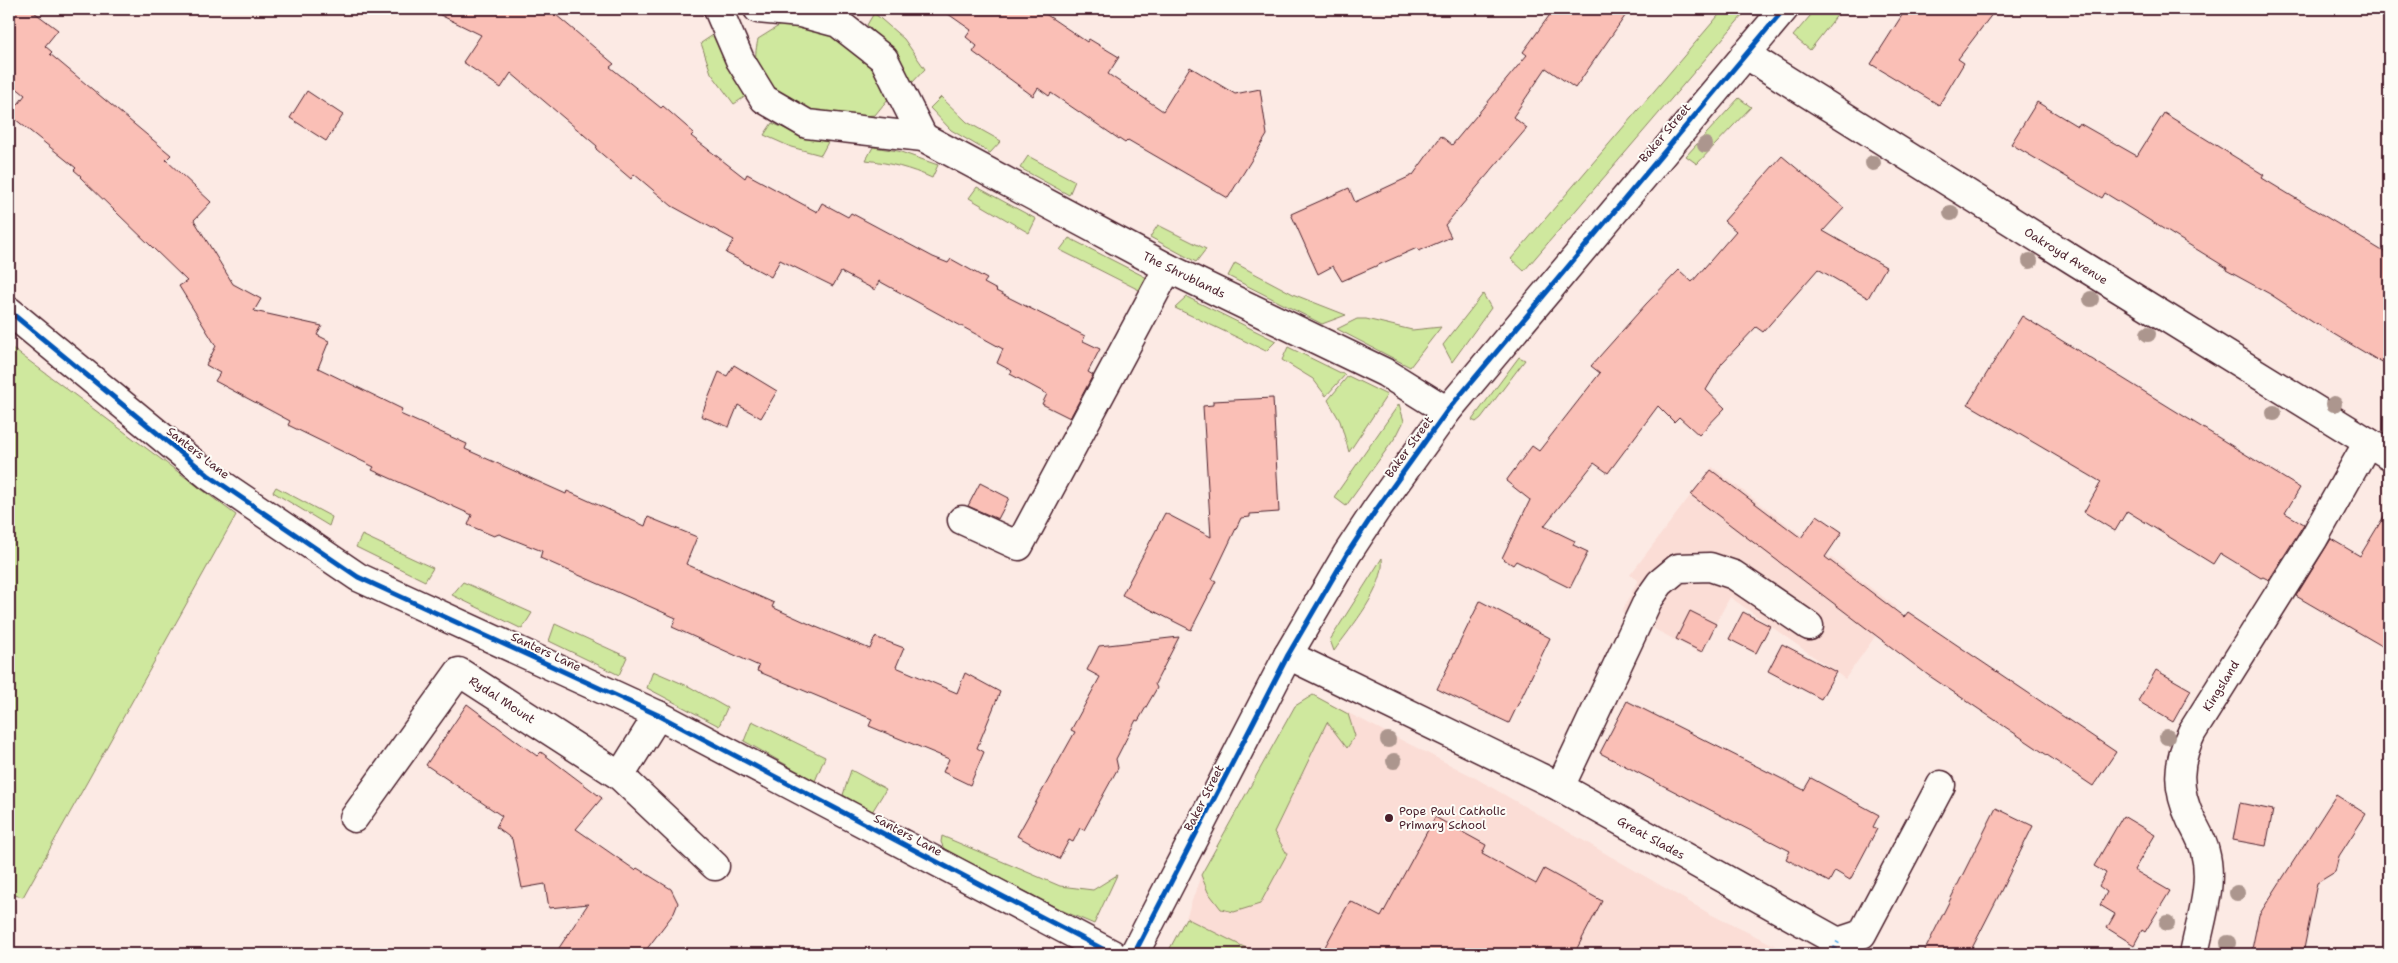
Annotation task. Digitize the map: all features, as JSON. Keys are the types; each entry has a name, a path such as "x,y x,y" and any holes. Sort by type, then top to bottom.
{"street":[{"name":"The Shrublands","path":"718,9 740,60 764,99 807,124 923,137 1168,268 1386,373 1447,411"},
{"path":"758,9 800,13 838,23 884,59 923,137"},
{"name":"Baker Street","path":"1134,954 1288,655 1352,547 1447,411 1784,9"},
{"name":"Oakroyd Avenue","path":"1745,54 2085,268 2379,448"},
{"path":"962,520 1019,546 1168,268"},
{"name":"Santers Lane","path":"9,311 208,475 358,577 658,715 1112,954"},
{"name":"Kingsland","path":"2194,954 2208,884 2206,852 2186,809 2182,791 2179,772 2183,752 2192,732 2314,538 2379,448"},
{"path":"1560,787 1648,600 1660,583 1678,568 1710,567 1734,575 1809,626"},
{"name":"Great Slades","path":"1288,655 1560,787 1838,942 1862,934 1941,785"},
{"name":"Rydal Mount","path":"354,818 459,672 620,776 715,866"},
{"path":"620,776 658,715"}],"shaded area":[{"path":"1712,467 1896,607 1845,679 1730,597 1700,653 1622,612 1638,580 1630,575"},
{"name":"Pope Paul Catholic Primary School","path":"1313,695 1472,776 1710,914 1793,954 1167,954 1186,918 1201,875 1295,706"}],"green space":[{"path":"1724,9 1748,9 1524,271 1511,259"},
{"path":"1816,9 1842,9 1810,50 1793,36"},
{"path":"874,13 904,39 925,69 912,83 894,53 867,25"},
{"path":"782,24 819,28 857,49 877,70 888,99 875,115 858,116 823,113 806,108 776,90 765,78 757,62 756,50 758,39"},
{"path":"713,35 746,96 734,104 711,73 701,43"},
{"path":"941,97 967,122 1001,141 990,153 951,130 930,108"},
{"path":"1739,98 1751,107 1697,164 1686,156"},
{"path":"772,123 807,138 828,142 821,155 791,147 764,135"},
{"path":"873,147 898,151 938,165 932,178 899,166 866,160"},
{"path":"1028,156 1075,181 1069,195 1020,168"},
{"path":"977,187 1036,219 1029,233 969,198"},
{"path":"1158,225 1206,249 1196,262 1150,237"},
{"path":"1069,238 1153,281 1147,294 1060,250"},
{"path":"1235,263 1295,295 1346,315 1322,324 1228,276"},
{"path":"1483,294 1491,308 1452,362 1443,345"},
{"path":"1187,297 1276,341 1266,351 1175,308"},
{"path":"1357,319 1366,319 1412,330 1441,327 1410,367 1337,329"},
{"path":"9,346 236,515 23,897 9,894"},
{"path":"1288,347 1345,375 1326,396 1313,379 1282,360"},
{"path":"1519,357 1525,360 1481,418 1476,422 1472,420"},
{"path":"1348,376 1387,395 1349,452 1340,421 1328,400"},
{"path":"1399,404 1404,421 1397,435 1346,506 1334,497"},
{"path":"276,487 332,517 329,526 273,492"},
{"path":"362,535 433,568 425,581 356,547"},
{"path":"1382,558 1379,581 1373,594 1358,619 1334,651 1330,640"},
{"path":"463,582 532,613 522,629 452,595"},
{"path":"555,624 627,657 619,675 549,641"},
{"path":"653,671 690,687 727,708 719,726 647,688"},
{"path":"1313,695 1348,714 1355,736 1347,748 1327,722 1274,832 1287,854 1260,904 1234,912 1221,909 1208,892 1201,875 1295,706"},
{"path":"752,721 825,757 815,781 744,741"},
{"path":"851,770 886,789 872,812 843,795"},
{"path":"942,836 1060,886 1093,890 1117,875 1094,924 1061,910 944,849 941,842"},
{"path":"1186,918 1258,954 1167,954"}],"building":[{"path":"9,9 30,9 58,30 45,46 52,52 50,54 171,155 166,160 211,202 194,220 233,284 261,299 254,311 322,326 317,335 329,341 318,368 402,409 400,414 467,444 465,449 566,494 567,491 645,526 648,517 697,537 686,564 774,603 772,607 870,649 875,637 904,648 896,667 957,693 965,673 1000,692 977,748 984,752 970,785 943,772 949,759 869,726 872,719 757,671 759,666 672,627 676,618 540,558 542,551 499,534 494,536 468,525 472,515 372,470 374,467 288,425 290,421 215,381 220,373 206,365 216,346 179,286 187,281 80,177 74,170 76,168 10,115 25,95 9,82"},
{"path":"428,9 549,9 614,64 610,67 661,108 663,106 694,133 691,136 745,178 747,174 817,212 822,203 848,217 851,213 933,257 948,263 951,259 987,279 984,283 996,291 1085,336 1083,341 1100,349 1088,372 1093,375 1070,418 1042,404 1047,394 1010,374 1012,371 997,363 1003,349 879,281 875,290 841,272 833,286 780,260 771,277 726,253 734,240 672,206 634,174 631,179 596,149 597,146 511,73 501,88 463,62 481,35"},
{"path":"941,9 1038,9 1087,42 1089,39 1119,57 1108,74 1163,111 1190,67 1235,94 1260,89 1267,135 1228,198 1128,140 1125,143 1051,93 1049,96 1038,88 1033,96 973,52 977,46 966,37 971,30"},
{"path":"1554,9 1630,9 1575,88 1546,68 1513,117 1527,128 1445,225 1451,237 1419,251 1417,248 1342,281 1333,266 1318,274 1291,214 1349,188 1355,202 1413,175 1441,136 1452,145 1527,55 1523,52"},
{"path":"1906,9 1996,9 1958,59 1964,63 1939,105 1871,64"},
{"path":"307,91 343,115 326,141 290,118"},
{"path":"2037,102 2077,126 2079,123 2137,156 2164,113 2264,175 2262,178 2389,255 2389,367 2317,325 2270,294 2226,270 2227,268 2105,193 2102,198 2011,144"},
{"path":"1782,156 1844,208 1823,231 1886,267 1868,298 1818,269 1763,332 1756,327 1722,363 1706,390 1725,408 1699,435 1679,417 1674,422 1658,406 1608,473 1594,463 1544,526 1575,541 1573,545 1588,552 1570,588 1516,561 1513,565 1502,558 1530,500 1506,481 1532,446 1539,451 1600,373 1591,366 1646,304 1679,270 1692,282 1736,231 1724,221"},
{"path":"2022,316 2300,488 2285,513 2304,524 2269,580 2261,578 2220,553 2213,564 2127,511 2115,531 2084,512 2101,482 1968,404"},
{"path":"734,365 777,391 761,418 738,405 729,427 701,416 719,372 727,376"},
{"path":"1273,398 1279,512 1250,514 1250,517 1241,518 1212,579 1216,581 1191,630 1122,595 1165,513 1211,537 1203,406 1213,405 1213,401"},
{"path":"1711,470 1801,538 1817,515 1842,532 1825,557 1904,617 1908,612 2116,752 2093,786 1928,675 1691,495"},
{"path":"980,483 1009,498 998,519 968,506"},
{"path":"2389,508 2389,650 2296,596 2331,539 2360,556"},
{"path":"1480,601 1550,638 1509,723 1437,689"},
{"path":"1690,611 1716,624 1702,652 1676,639"},
{"path":"1743,612 1770,626 1756,653 1729,639"},
{"path":"1179,637 1155,684 1157,688 1138,721 1136,720 1116,759 1118,768 1084,830 1080,828 1073,842 1069,840 1059,859 1017,836 1075,732 1071,730 1100,677 1087,670 1099,646"},
{"path":"1782,644 1836,672 1821,699 1768,671"},
{"path":"2156,670 2191,690 2173,722 2138,701"},
{"path":"1627,701 1804,790 1811,778 1879,815 1873,827 1877,829 1850,880 1835,871 1829,882 1786,859 1790,851 1600,753"},
{"path":"467,704 537,756 541,752 602,798 576,829 635,870 637,868 671,889 678,903 674,913 643,954 555,954 588,904 549,908 545,884 522,888 512,839 496,827 502,816 426,765"},
{"path":"2336,795 2366,814 2339,856 2335,872 2317,883 2303,954 2251,954 2259,915"},
{"path":"2240,803 2273,810 2266,846 2233,840"},
{"path":"1996,808 2033,826 1996,901 1969,954 1923,954"},
{"path":"2123,816 2155,835 2134,870 2170,891 2145,932 2142,930 2134,945 2107,928 2115,914 2100,905 2107,892 2099,886 2106,873 2094,866"},
{"path":"1435,817 1486,845 1482,854 1536,884 1544,869 1602,901 1574,954 1321,954 1350,901 1381,917"}],"marked path":[{"path":"1832,954 1838,942"}],"cycle path":[{"path":"1134,954 1288,655 1347,554 1376,510 1447,411 1784,9"},
{"path":"9,311 208,475 358,577 658,715 1112,954"}],"place":[{"name":"Pope Paul Catholic Primary School","path":"1389,818"}]}
